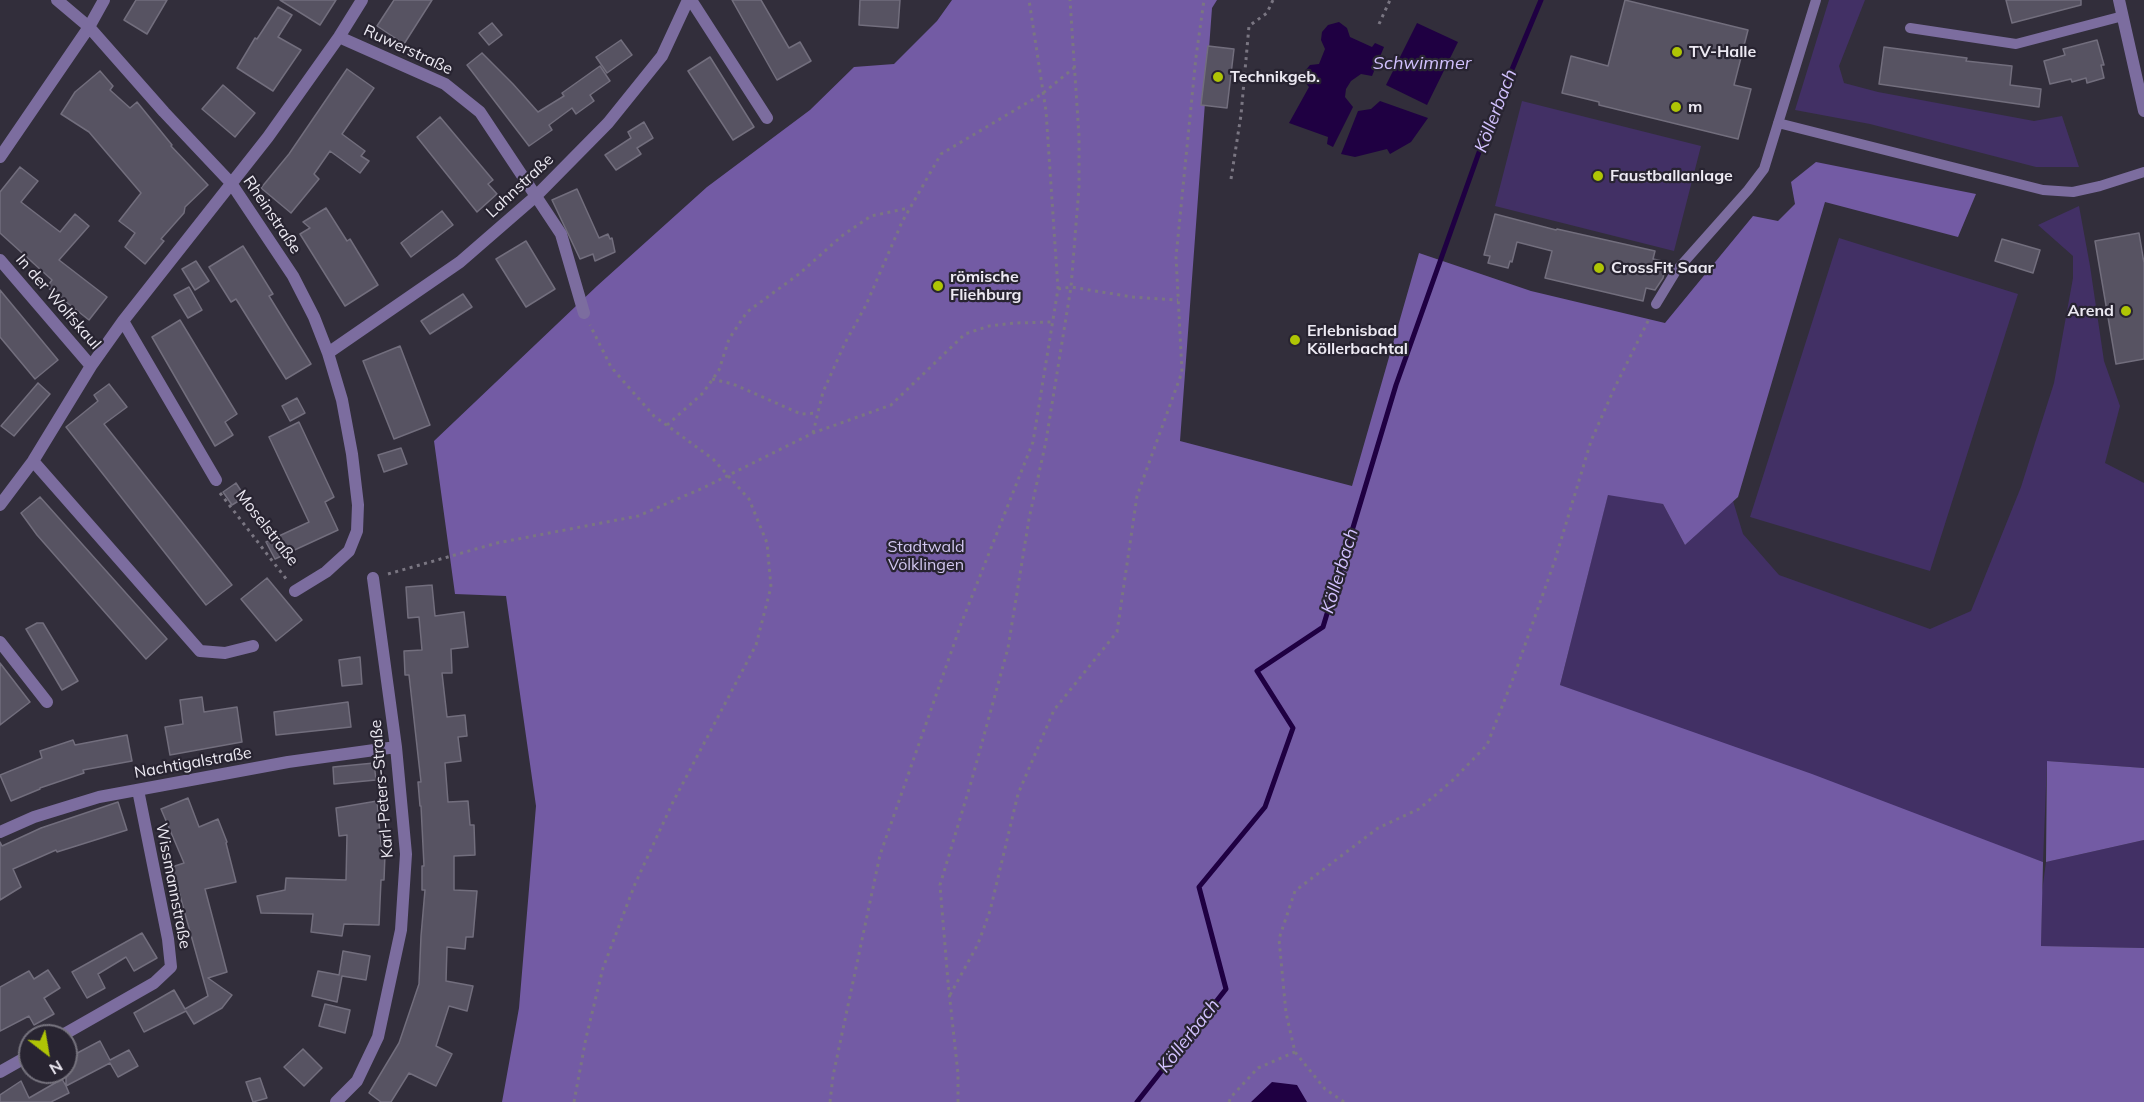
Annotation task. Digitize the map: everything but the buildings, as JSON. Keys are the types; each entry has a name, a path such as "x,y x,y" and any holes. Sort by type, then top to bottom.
{"street":[{"name":"Rheinstraße","path":"57,0 89,27 231,183 293,276 314,317 328,353 344,411 352,454 357,504"},
{"path":"0,157 89,27 104,0"},
{"path":"0,505 33,461 91,366 123,321 268,137 339,37 362,0"},
{"name":"Lahnstraße","path":"690,0 767,118"},
{"name":"Lahnstraße","path":"328,353 460,262 536,196 608,123 662,56 690,0"},
{"path":"2119,0 2144,111"},
{"name":"Ruwerstraße","path":"339,37 445,84 480,112 561,234 584,313"},
{"name":"In der Wolfskaul","path":"0,260 91,366"},
{"name":"Moselstraße","path":"123,321 216,480"},
{"path":"33,461 200,651 225,653 253,646"},
{"name":"Moselstraße","path":"295,591 326,572 349,551 357,531 357,504"},
{"name":"Karl-Peters-Straße","path":"336,1102 357,1081 378,1037 401,930 406,854 396,747 373,578"},
{"path":"0,642 47,702"},
{"name":"Nachtigalstraße","path":"0,832 88,800 288,762 396,747"},
{"name":"Wissmannstraße","path":"78,1026 154,983 171,967 168,939 138,790"},
{"path":"0,1072 18,1061"}],"lane":[{"path":"1656,304 1676,271 1764,169 1816,0"},
{"path":"1910,28 2016,44 2123,16"},
{"path":"1778,123 2043,190 2073,192 2144,172"}],"path":[{"path":"830,1102 833,1076 880,855 961,624 1033,442 1058,289 1046,111 1029,0"},
{"path":"958,1102 958,1074 940,885 1008,648 1029,519 1046,441 1071,287 1079,187 1076,67 1070,0"},
{"path":"950,996 978,944 990,911 1018,794 1054,710 1117,632 1137,496 1182,372 1176,258 1196,57 1204,0"},
{"path":"1232,179 1249,26 1267,13 1273,0"},
{"path":"1379,24 1390,0"},
{"path":"813,433 828,381 845,343 866,305 909,208 941,154 1042,94 1076,67"},
{"path":"667,425 703,393 719,370 729,339 747,312 799,274 843,235 871,216 909,208"},
{"path":"1058,289 1071,287 1132,297 1179,300"},
{"path":"1344,1102 1326,1089 1295,1052 1286,1013 1279,939 1295,891 1378,828 1419,808 1453,780 1487,745 1551,570 1591,441 1656,304"},
{"path":"574,1102 586,1038 603,968 635,884 673,802 756,645 771,587 767,543 749,499 713,459 654,416 611,367 584,313"},
{"path":"373,578 497,543 638,516 728,476 813,433 891,405 964,334 989,326 1052,322"},
{"path":"712,379 733,384 801,414 817,413"},
{"name":"Moselstraße","path":"216,480 220,494 295,591"},
{"path":"1229,1102 1258,1068 1295,1052"}],"shaded area":[{"path":"1829,0 1865,0 1839,66 1844,83 1878,92 2034,121 2062,116 2079,167 2036,167 1870,124 1795,110"},
{"name":"Faustballanlage","path":"1522,101 1701,146 1674,251 1495,206"},
{"path":"2079,206 2104,361 2120,406 2105,463 2144,483 2144,768 2047,761 2043,862 1560,685 1608,494 1663,504 1685,545 1733,501 1743,534 1779,575 1930,629 1971,611 2021,487 2054,383 2073,278 2073,256 2038,225"},
{"path":"1839,238 2018,294 1930,571 1750,517"},
{"path":"2144,840 2144,948 2041,946 2042,892 2046,862"}],"green space":[{"name":"Stadtwald Völklingen","path":"952,0 1217,0 1212,8 1180,441 1352,486 1419,253 1531,291 1665,323 1753,216 1778,221 1795,204 1791,182 1816,162 1976,194 1958,237 1825,202 1738,497 1685,545 1663,504 1608,495 1560,685 1812,774 2043,862 2041,946 2144,948 2144,1102 502,1102 519,1008 536,806 506,596 455,594 434,441 597,286 707,187 810,110 854,67 894,64 937,21"},
{"path":"2047,761 2144,768 2144,840 2046,862"}],"water":[{"path":"1339,22 1347,28 1350,37 1372,47 1375,43 1384,47 1372,76 1361,74 1351,81 1346,89 1345,97 1353,107 1333,147 1327,144 1328,137 1289,123 1309,87 1304,81 1305,71 1310,65 1319,64 1325,49 1321,40 1322,32 1328,25"},
{"name":"Schwimmer","path":"1417,23 1458,42 1427,105 1386,85"},
{"path":"1380,101 1428,118 1411,142 1390,154 1387,149 1355,157 1341,154 1358,111 1371,109"},
{"path":"1272,1082 1297,1085 1307,1102 1251,1102"}],"waterway":[{"name":"Köllerbach","path":"1137,1102 1226,989 1199,887 1265,807 1293,728 1257,671 1323,627 1396,385 1488,127 1541,0"}],"place":[{"name":"TV-Halle","path":"1677,52"},
{"name":"Technikgeb.","path":"1218,77"},
{"name":"m","path":"1676,107"},
{"name":"Faustballanlage","path":"1598,176"},
{"name":"CrossFit Saar","path":"1599,268"},
{"name":"römische Fliehburg","path":"938,286"},
{"name":"Arend","path":"2126,311"},
{"name":"Erlebnisbad Köllerbachtal","path":"1295,340"}]}
